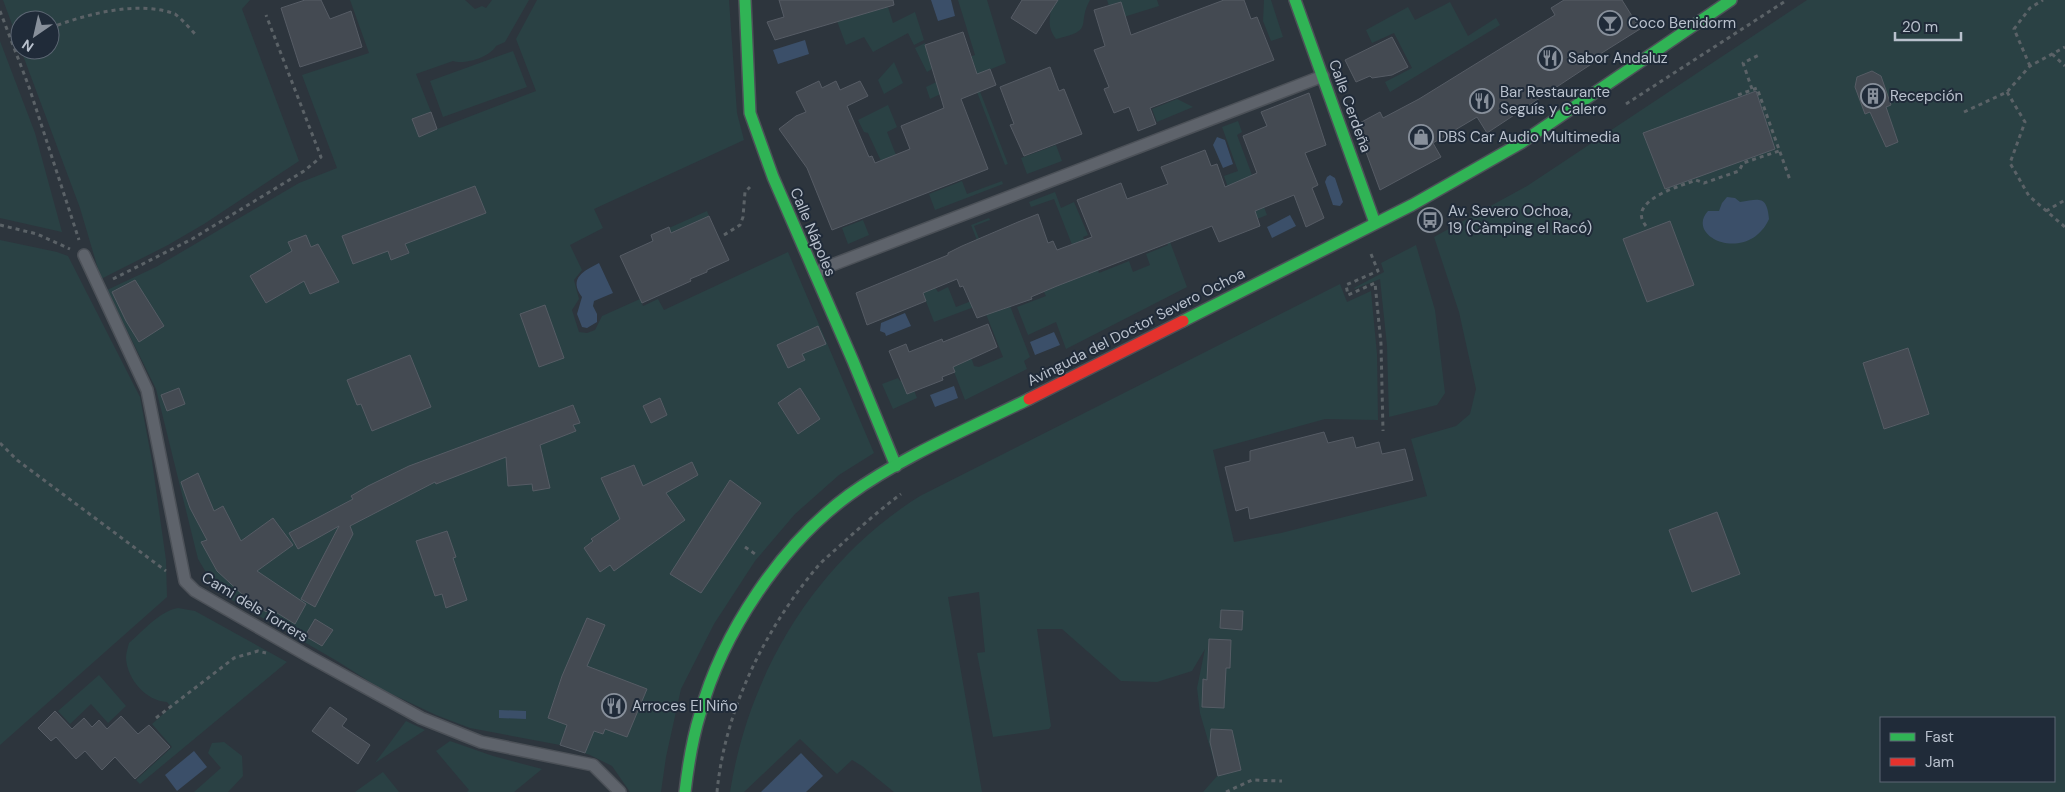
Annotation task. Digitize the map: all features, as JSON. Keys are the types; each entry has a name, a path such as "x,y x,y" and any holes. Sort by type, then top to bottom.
{"street":[{"name":"Calle Nápoles","path":"745,0 750,113 814,273 853,360 896,466"},
{"name":"Calle Cerdeña","path":"1295,0 1324,76 1375,223"},
{"name":"Avinguda del Doctor Severo Ochoa","path":"685,792 696,730 712,680 734,633 760,590 803,536 835,506 866,483 896,466 1450,184 1521,143 1731,0"}],"lane":[{"path":"814,273 1324,76"},
{"name":"Cami dels Torrers","path":"84,254 147,390 185,581 195,592 422,718 474,739 593,765 620,792"}],"path":[{"path":"1623,106 1787,0"},
{"path":"2030,66 2014,29 2030,8 2043,0"},
{"path":"158,6 174,13 197,36"},
{"path":"60,24 101,8"},
{"path":"0,11 10,36"},
{"path":"99,286 192,239 304,170 321,157 266,15"},
{"path":"1964,112 2007,92 2030,66 2065,47"},
{"path":"2052,54 2065,66"},
{"path":"1752,90 1743,63 1759,55"},
{"path":"19,60 84,254"},
{"path":"1738,95 1757,88 1790,180"},
{"path":"2007,92 2025,122 2010,163 2029,196 2065,227"},
{"path":"1646,226 1641,218 1642,212 1654,198 1696,180 1704,183 1739,171 1743,163 1779,151"},
{"path":"724,235 740,225 743,218 745,192 750,187 774,176"},
{"path":"2046,211 2065,200"},
{"path":"0,225 37,234 84,254"},
{"path":"1360,230 1378,270 1346,285 1348,295 1375,283 1381,344 1383,431"},
{"path":"1363,259 1377,252"},
{"path":"0,443 17,460 166,571 185,581"},
{"path":"717,792 732,718 746,681 784,610 819,565 903,492"},
{"path":"156,718 234,658 258,651 274,654 281,641"},
{"path":"1226,792 1252,780 1282,781"}],"green space":[{"path":"3,0 250,0 242,9 299,161 204,224 168,245 101,279 80,208 25,60 60,60 60,10 10,10 10,19"},
{"path":"350,0 465,0 475,9 482,6 486,8 492,0 529,0 505,42 496,46 488,54 470,61 453,61 416,74 431,112 412,120 419,136 536,91 516,39 537,0 729,0 737,113 744,140 594,209 603,228 570,245 582,270 574,280 579,299 572,310 579,332 587,333 595,330 602,316 640,299 643,306 658,299 664,310 788,252 874,453 839,475 795,514 755,561 714,624 681,689 666,757 661,792 630,792 612,766 590,755 560,745 470,728 436,715 381,689 337,661 230,599 210,579 198,559 156,389 107,290 156,267 299,183 337,168 302,75 369,53"},
{"path":"958,0 987,0 1006,63 974,76 1008,164 1005,165 972,79 930,99 926,87 953,74 949,64 975,55"},
{"path":"1051,0 1090,0 1081,29 1076,33 1056,39 1050,25"},
{"path":"1107,0 1157,0 1159,6 1114,20"},
{"path":"1264,0 1271,0 1283,37 1271,41 1263,21"},
{"path":"1807,0 2065,0 2065,792 1203,792 1218,775 1200,713 1197,688 1205,649 1192,671 1157,682 1121,681 1062,629 1037,629 1051,726 1049,729 993,737 977,653 985,652 979,592 948,597 982,792 894,792 852,760 837,774 800,739 744,792 730,792 739,747 753,704 771,663 793,623 819,587 849,553 883,522 920,496 1340,284 1347,302 1371,291 1377,354 1378,420 1325,419 1213,450 1234,542 1281,533 1427,496 1411,439 1456,426 1470,414 1476,389 1459,312 1434,237 1527,186"},
{"path":"1450,2 1468,36 1496,18 1500,25 1390,92 1385,82 1412,68 1394,33 1372,43 1366,30 1408,7 1415,20"},
{"path":"888,7 893,23 915,12 924,40 914,45 908,33 873,52 864,37 846,45 837,21"},
{"path":"0,41 35,133 62,232 0,218"},
{"path":"925,43 932,69 927,72 915,48"},
{"path":"513,51 527,87 443,117 430,81"},
{"path":"894,62 903,83 884,94 878,80"},
{"path":"1177,99 1193,107 1157,122 1152,109"},
{"path":"888,105 897,127 887,132 896,155 881,161 868,133 864,132 858,120"},
{"path":"1238,121 1242,132 1237,135 1267,215 1257,219 1236,210 1224,176 1238,171 1222,127"},
{"path":"1056,145 1062,161 1027,174 1021,158"},
{"path":"962,181 967,194 1002,181 1003,184 935,210 929,194"},
{"path":"1055,192 1061,208 1074,202 1088,235 1083,237 1099,273 1129,261 1133,272 1150,265 1146,254 1168,245 1153,205 1156,205 1187,287 1066,349 1056,322 1028,335 1017,307 1046,296 1044,292 1047,290 1084,275 1054,199 1031,207 1029,202"},
{"path":"707,211 709,216 671,233 669,228"},
{"path":"989,218 990,220 974,226 1002,296 999,297 1004,309 1010,306 1030,357 1024,361 1027,369 965,400 949,359 971,357 974,366 979,367 1003,357 982,304 934,322 922,291 934,286 938,292 948,287 956,307 979,298 989,271 971,225"},
{"path":"863,220 869,235 848,244 842,228"},
{"path":"0,240 68,256 140,397 152,461 166,560 167,597 0,745"},
{"path":"1416,245 1435,310 1445,393 1437,405 1389,417 1387,346 1380,279 1354,288 1384,272 1381,263"},
{"path":"909,377 917,398 893,409 882,384 898,378 900,381"},
{"path":"178,608 195,611 287,662 140,784 136,780 172,747 152,724 171,707 167,702 152,698 139,688 127,666 127,652 129,643 152,622 165,613"},
{"path":"99,675 126,706 108,723 91,704 70,724 58,711"},
{"path":"406,721 425,730 375,763"},
{"path":"450,741 493,756 542,769 514,792 467,792 469,790 436,751"},
{"path":"224,742 242,756 243,776 228,792 194,792 221,768 208,753 212,743"},
{"path":"383,772 399,792 355,792"}],"water":[{"path":"931,0 951,0 955,16 938,21"},
{"path":"805,40 809,54 778,64 773,50"},
{"path":"1217,137 1225,140 1233,164 1223,168 1213,145"},
{"path":"1330,175 1335,178 1343,202 1340,206 1333,205 1325,182"},
{"path":"1727,197 1735,198 1740,202 1761,200 1766,206 1769,219 1759,233 1747,241 1734,244 1722,242 1711,237 1704,230 1703,221 1708,211 1719,211"},
{"path":"1290,215 1296,226 1272,238 1267,227"},
{"path":"599,263 613,293 594,301 593,306 597,314 597,322 587,328 582,327 577,314 582,297 578,290 577,280 583,272"},
{"path":"905,313 911,326 886,336 885,333 880,331 881,323"},
{"path":"1054,332 1060,345 1035,355 1030,342"},
{"path":"954,386 958,398 935,407 930,395"},
{"path":"499,710 526,711 526,719 499,718"},
{"path":"194,751 207,767 177,791 165,775"},
{"path":"801,753 823,776 806,792 761,792"}],"building":[{"path":"305,0 321,0 330,19 351,11 362,47 300,67 281,8"},
{"path":"779,0 893,0 894,5 775,40 767,22 784,17"},
{"path":"1022,0 1058,0 1036,34 1011,18"},
{"path":"1224,0 1244,0 1251,19 1257,17 1274,60 1150,108 1156,124 1138,131 1129,107 1114,113 1104,89 1109,87 1094,50 1105,46 1094,10 1121,2 1131,35"},
{"path":"1564,0 1622,0 1640,29 1597,56 1599,59 1487,133 1477,117 1433,143 1441,157 1380,190 1356,125 1380,112 1383,118 1419,99 1555,15 1551,8"},
{"path":"963,32 977,74 990,69 996,85 961,99 988,169 832,230 807,168 779,129 796,116 806,112 796,92 819,81 822,88 836,81 840,90 860,81 868,96 847,106 869,157 872,156 875,163 910,149 901,126 944,108 925,45"},
{"path":"1392,37 1408,67 1392,75 1372,78 1370,76 1356,82 1345,60"},
{"path":"1050,67 1059,91 1064,89 1082,134 1024,156 1010,125 1014,124 1000,87"},
{"name":"Recepción","path":"1872,71 1881,76 1891,105 1886,107 1898,142 1886,147 1870,112 1865,114 1855,87 1857,77"},
{"path":"1756,91 1775,149 1665,189 1643,133"},
{"path":"1309,93 1326,145 1305,153 1318,185 1312,188 1324,218 1306,227 1294,195 1255,211 1260,226 1219,242 1212,226 1057,286 1031,297 1032,299 977,318 963,286 960,287 957,279 923,293 926,301 867,325 856,293 948,255 948,253 962,246 1038,214 1048,243 1053,241 1057,250 1092,237 1077,200 1121,183 1127,199 1168,184 1161,167 1205,150 1211,166 1217,164 1225,187 1257,173 1243,136 1267,126 1261,112"},
{"path":"431,112 437,129 419,137 412,119"},
{"path":"475,186 486,213 405,244 409,253 391,260 388,251 353,264 342,236"},
{"path":"709,216 729,260 690,279 691,281 642,303 620,256 653,241 651,235 669,227 671,233"},
{"path":"1670,221 1694,285 1647,302 1623,239"},
{"path":"306,235 311,247 318,244 339,282 310,294 304,281 266,303 250,276 292,251 288,242"},
{"path":"135,280 164,326 139,342 112,292"},
{"path":"545,305 564,358 539,367 520,314"},
{"path":"988,324 997,347 953,367 955,372 942,377 943,380 907,394 889,351 906,344 909,352 942,339 943,342"},
{"path":"818,326 826,344 802,354 805,360 788,368 777,345"},
{"path":"1908,348 1929,414 1884,429 1863,363"},
{"path":"410,355 431,407 372,431 361,404 357,405 347,380"},
{"path":"179,388 185,404 167,411 161,395"},
{"path":"800,388 820,419 798,434 778,403"},
{"path":"660,398 667,415 651,423 643,406"},
{"path":"573,405 580,423 573,425 576,431 540,445 550,488 533,491 532,484 508,486 506,457 436,484 435,482 350,526 353,534 315,607 301,599 339,526 298,549 289,533 353,499 351,496 368,486 409,466"},
{"path":"1324,432 1328,443 1353,437 1356,448 1379,442 1382,454 1405,449 1413,480 1250,519 1248,507 1236,511 1225,467 1250,461 1250,451"},
{"path":"692,462 698,475 666,493 685,520 614,571 610,565 600,572 584,548 593,541 591,539 620,519 601,478 634,465 643,486"},
{"path":"198,473 214,511 223,506 241,541 273,518 293,545 257,571 306,604 295,624 269,608 266,612 244,596 217,571 201,542 207,540 190,508 181,482"},
{"path":"730,480 761,503 701,593 670,574"},
{"path":"1717,512 1740,574 1692,592 1669,530"},
{"path":"447,531 456,557 453,558 467,600 446,608 442,594 435,596 416,541"},
{"path":"1221,610 1243,611 1242,630 1220,628"},
{"path":"587,618 605,625 587,666 647,689 627,737 605,729 603,734 594,731 585,753 560,745 567,725 548,718 562,676"},
{"path":"315,619 333,630 322,646 305,636"},
{"path":"1209,639 1231,640 1230,668 1226,668 1224,708 1202,707 1203,679 1207,680"},
{"path":"330,707 347,719 342,726 370,745 358,764 312,731"},
{"path":"55,711 72,729 84,718 92,727 99,720 107,729 121,716 138,734 149,725 170,747 135,779 115,757 102,770 85,751 76,759 56,737 51,741 38,728"},
{"path":"1211,729 1232,730 1241,770 1218,776 1210,742"}],"traffic: fast":[{"path":"745,0 750,113 773,177 853,361 896,466"},
{"path":"1295,0 1375,223"},
{"path":"1183,321 1412,205 1521,143 1731,0"},
{"path":"685,792 697,724 710,683 723,653 757,593 800,539 824,515 869,481 936,444 1029,399"}],"traffic: jam":[{"path":"1029,399 1183,321"}],"place":[{"name":"Coco Benidorm","path":"1610,23"},
{"name":"Sabor Andaluz","path":"1550,58"},
{"name":"Recepción","path":"1873,96"},
{"name":"Bar Restaurante Seguís y Calero","path":"1482,101"},
{"name":"DBS Car Audio Multimedia","path":"1421,137"},
{"name":"Av. Severo Ochoa, 19 (Càmping el Racó)","path":"1430,220"},
{"name":"Arroces El Niño","path":"614,706"}]}
